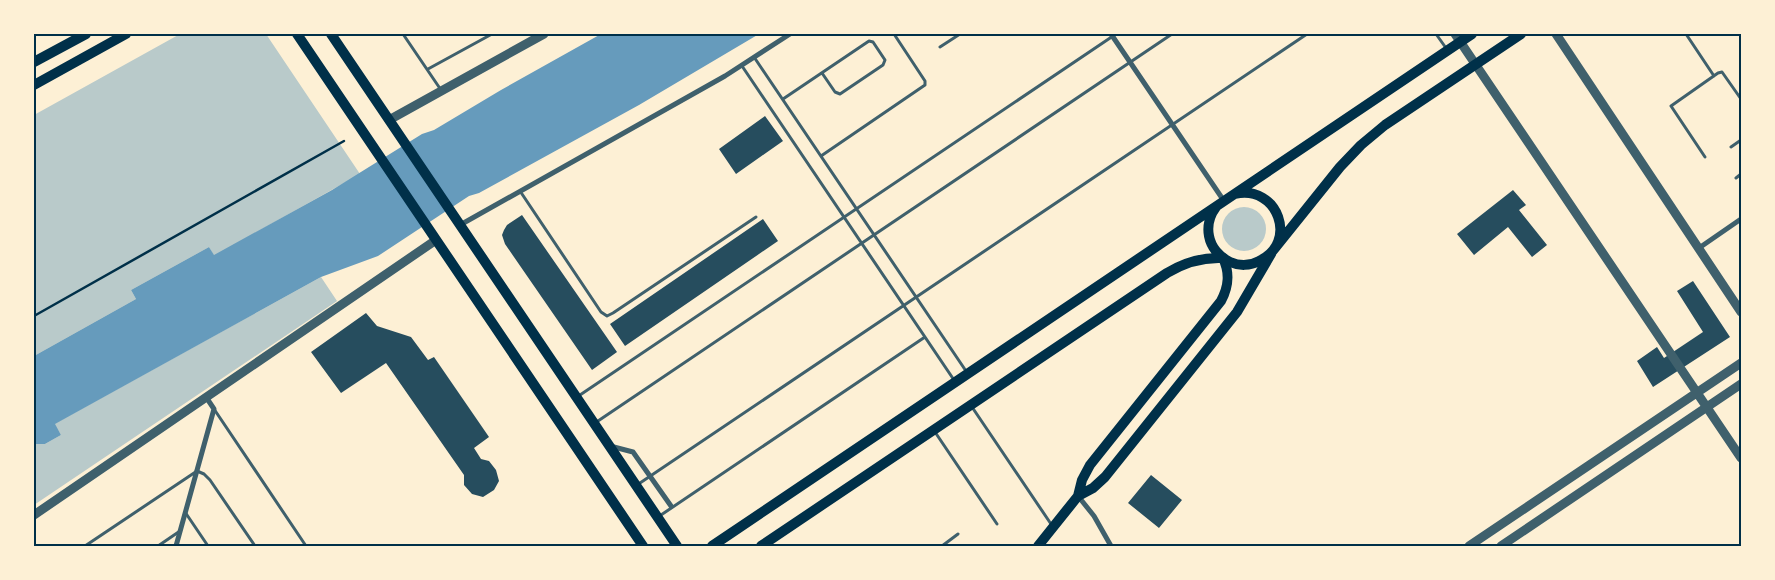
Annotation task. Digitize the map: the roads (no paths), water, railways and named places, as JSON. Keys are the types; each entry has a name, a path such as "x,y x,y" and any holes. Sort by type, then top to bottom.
{"main road":[{"path":"34,62 86,34"},
{"path":"34,85 126,34"},
{"path":"297,34 643,546"},
{"path":"331,34 677,546"},
{"path":"712,546 1472,34"},
{"path":"761,546 1175,267 1195,260 1223,258 1240,265 1248,265 1265,259 1340,167 1361,145 1385,125 1521,34"},
{"path":"1038,546 1078,496 1093,488 1106,477 1237,312 1280,238 1281,229 1277,212 1266,199 1250,193 1234,194"},
{"path":"1078,496 1082,480 1090,465 1221,300 1227,286 1226,265 1223,258 1212,245 1209,237 1210,220 1220,204"}],"street":[{"path":"389,120 544,34"},
{"path":"460,225 741,65 790,34"},
{"path":"1455,34 1741,458"},
{"path":"1556,34 1741,312"},
{"path":"1113,35 1172,125 1220,204"},
{"path":"1699,248 1741,220"},
{"path":"34,515 436,240"},
{"path":"1469,546 1741,363"},
{"path":"1501,546 1741,384"},
{"path":"176,546 214,409 206,397"},
{"path":"603,444 633,452 671,506"},
{"path":"1078,496 1094,516 1111,546"}],"lane":[{"path":"403,34 442,90"},
{"path":"428,70 492,34"},
{"path":"821,156 925,85 925,81 894,34"},
{"path":"940,47 960,34"},
{"path":"594,423 1172,34"},
{"path":"636,486 1307,34"},
{"path":"1436,34 1448,50"},
{"path":"1686,34 1714,76"},
{"path":"577,397 1113,35"},
{"path":"782,99 869,41 873,42 885,60 883,65 840,94 835,92 822,73"},
{"path":"754,57 968,374"},
{"path":"741,65 955,382"},
{"path":"1705,157 1671,106 1720,72 1723,73 1741,99"},
{"path":"1731,147 1741,140"},
{"path":"1736,178 1741,174"},
{"path":"520,192 601,312 606,316 756,217"},
{"path":"658,518 925,337"},
{"path":"971,405 1053,527"},
{"path":"214,409 306,546"},
{"path":"934,430 997,524"},
{"path":"85,546 197,471 208,477 255,546"},
{"path":"185,512 208,546"},
{"path":"158,546 180,531"},
{"path":"942,546 958,534"}],"water":[{"path":"601,34 759,34 639,105 479,193 469,196 378,256 321,277 55,424 61,435 45,444 34,444 34,356 136,299 131,290 209,247 214,255 332,190 422,134 434,130"}]}
